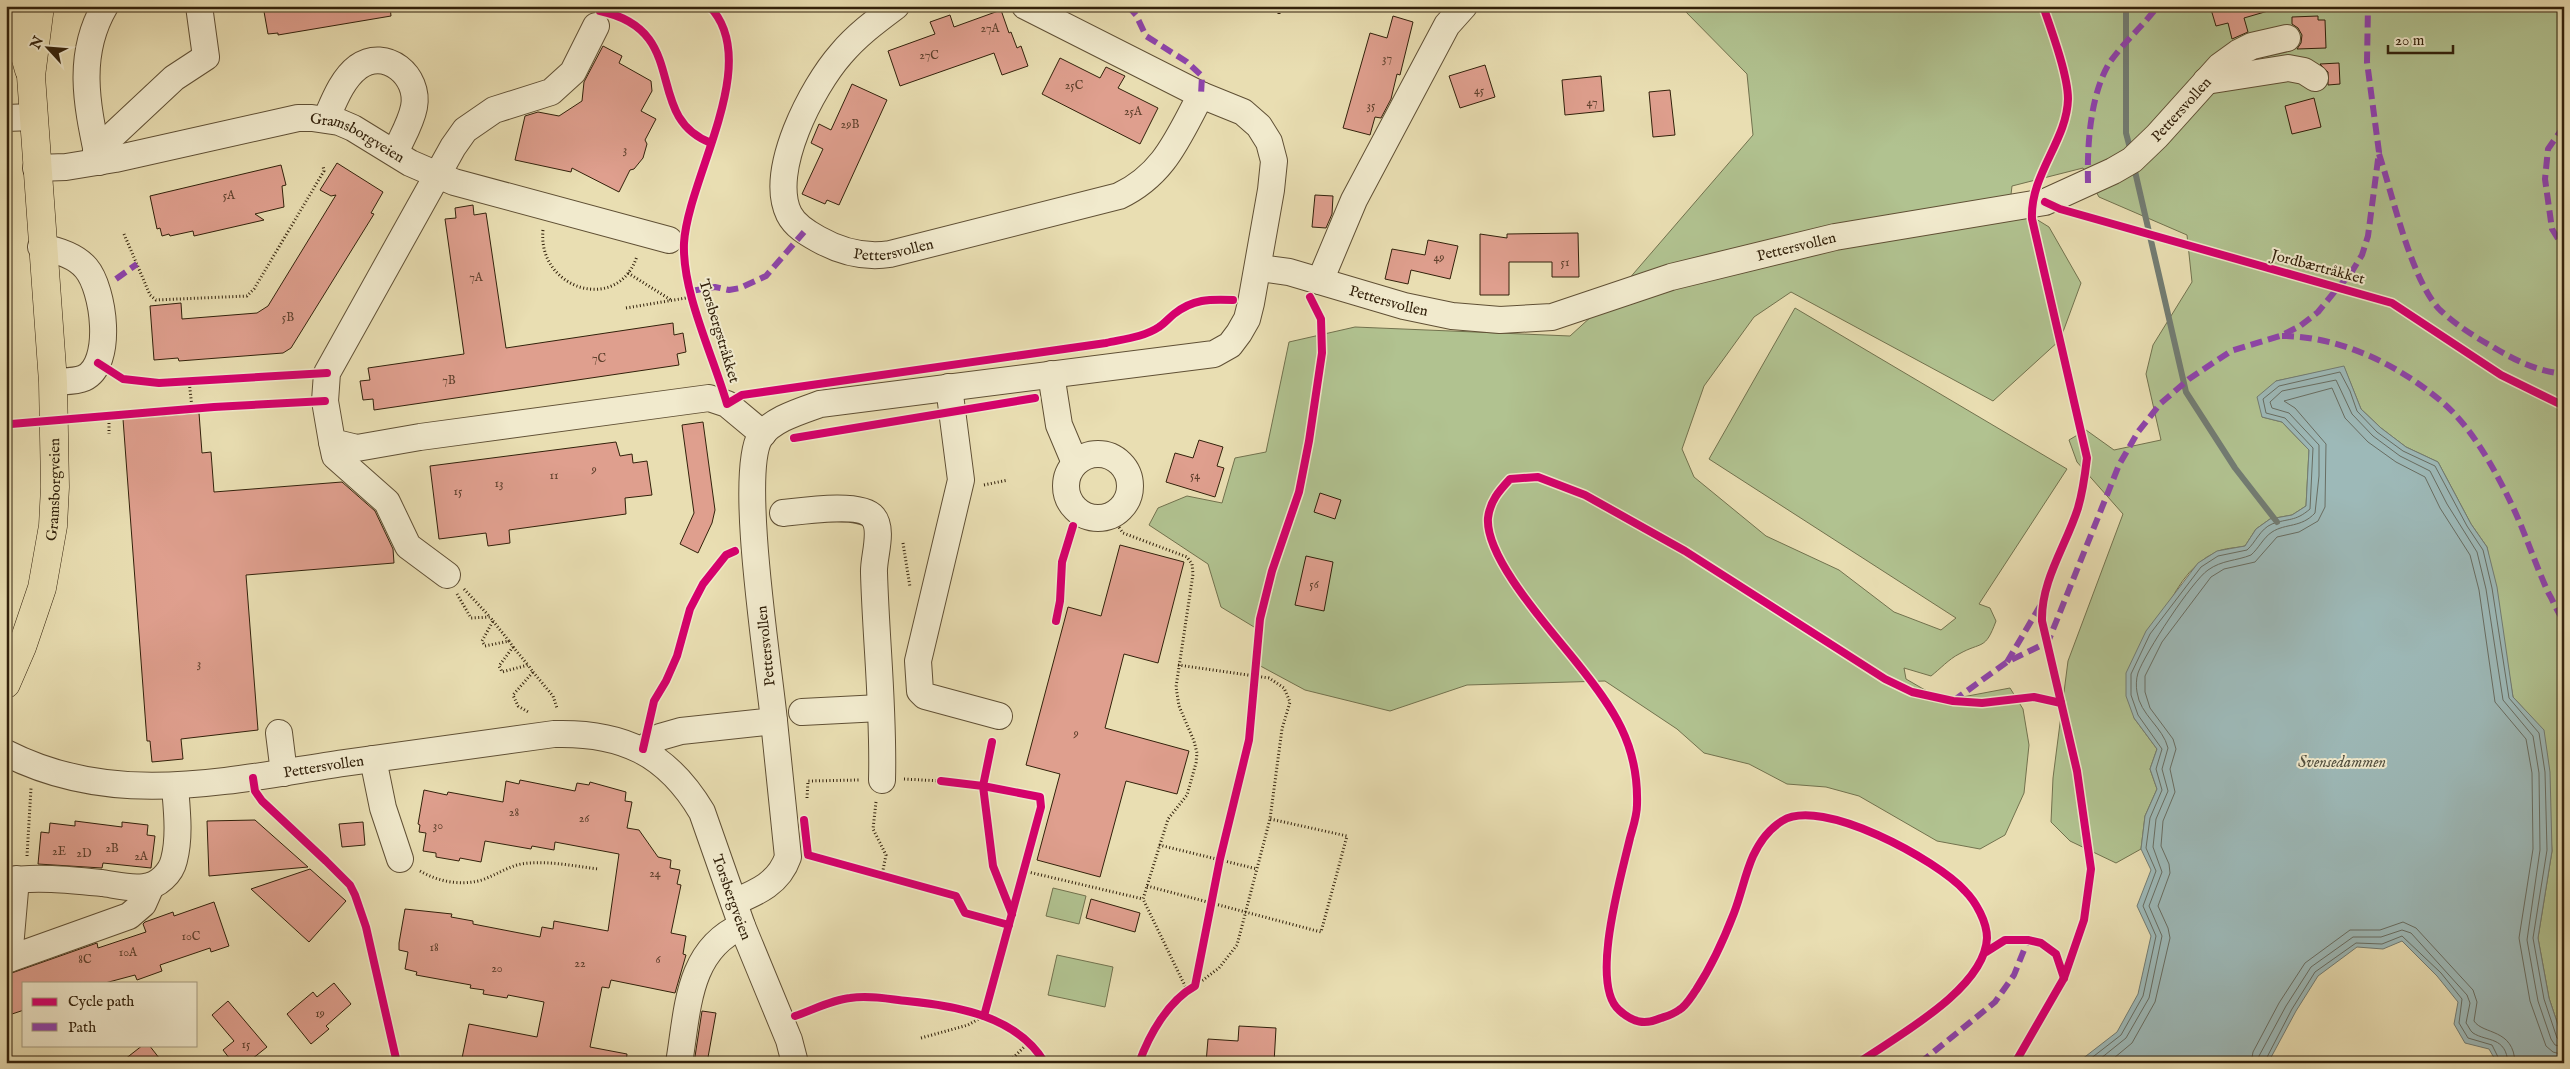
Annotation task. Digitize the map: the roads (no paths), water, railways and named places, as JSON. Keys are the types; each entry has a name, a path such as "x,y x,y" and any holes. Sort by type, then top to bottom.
{"main road":[{"name":"Gramsborgveien","path":"14,6 18,35 31,76"},
{"name":"Gramsborgveien","path":"6,684 32,620 42,588 48,558 55,487 53,382 36,168 19,117 31,76 40,6"}],"street":[{"path":"98,157 87,110 86,86 92,38 105,6"},
{"path":"98,157 174,78 206,57 199,6"},
{"name":"Pettersvollen","path":"896,6 868,26 840,54 819,84 798,128 784,177 785,202 790,216 796,223 804,232 828,245 850,253 866,256 890,254 1119,196 1137,188 1155,172 1173,147 1201,95"},
{"path":"332,442 357,448 420,437 709,398 727,404 763,434 782,419 820,404 1192,358 1223,350 1240,334 1247,319 1259,268 1274,161 1269,142 1259,126 1244,112 1201,95 1026,6"},
{"path":"1320,281 1354,200 1447,25 1464,6"},
{"path":"447,575 408,546 387,502 335,456 325,401 327,373 436,175 465,130 494,110 551,92 573,72 596,26"},
{"name":"Pettersvollen","path":"1259,268 1289,272 1404,306 1452,316 1500,320 1552,316 1671,277 1835,236 2045,202 2113,171 2132,160 2157,136 2220,66 2238,53 2252,46 2288,38"},
{"path":"326,119 346,80 359,66 370,62 389,62 402,68 410,81 414,107 395,153"},
{"path":"2206,81 2288,68 2304,71 2315,78"},
{"name":"Gramsborgveien","path":"36,168 298,118 326,119 353,128 410,163 436,175 669,240"},
{"path":"41,247 56,250 74,258 86,268 96,286 104,340 98,363 84,378 53,382"},
{"path":"1052,374 1059,425 1076,463"},
{"path":"949,387 961,480 918,661 920,691 925,696 1000,716"},
{"name":"Pettersvollen","path":"679,1063 694,983 702,958 722,936 738,914 784,869 788,857 754,531 752,465 763,434"},
{"path":"1094,454 1104,454 1122,464 1129,478 1130,493 1120,511 1111,516 1097,519 1089,518 1076,511 1070,502 1066,482 1076,463 1094,454"},
{"path":"783,513 814,510 867,512 874,518 878,528 874,572 880,708 880,780"},
{"path":"802,712 880,708"},
{"path":"643,750 660,737 681,731 774,721"},
{"name":"Pettersvollen","path":"6,753 34,766 80,779 126,787 175,787 554,734 579,733 616,739 643,750"},
{"path":"279,734 284,773"},
{"name":"Torsbergveien","path":"643,750 669,770 697,804 711,834 738,914 789,1040 795,1062"},
{"path":"373,759 383,808 400,859"},
{"path":"151,886 143,904 129,916 7,959 15,880 103,883 132,888 151,886 165,876 174,861 177,818 175,787"}],"water":[{"name":"Svensedammen","path":"2344,366 2361,409 2381,428 2406,447 2438,462 2471,524 2487,547 2497,587 2513,697 2544,730 2550,772 2552,851 2538,938 2549,998 2564,1043 2564,1063 2497,1063 2489,1049 2465,1043 2454,1024 2458,1002 2437,976 2402,941 2383,949 2357,947 2318,976 2296,1011 2268,1063 2077,1063 2117,1032 2138,994 2151,936 2137,906 2151,870 2141,849 2145,816 2157,789 2150,769 2157,749 2134,718 2126,696 2126,673 2146,631 2198,563 2217,551 2245,546 2256,529 2270,519 2292,515 2306,506 2309,450 2282,422 2262,417 2257,397 2276,381"}],"waterway":[{"path":"2126,6 2126,133 2131,152"},
{"path":"2134,167 2186,392 2235,468 2277,522"}]}
